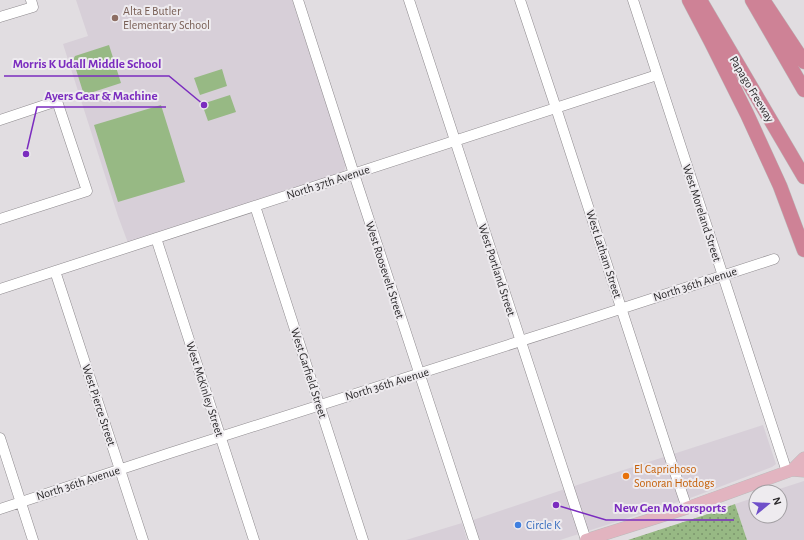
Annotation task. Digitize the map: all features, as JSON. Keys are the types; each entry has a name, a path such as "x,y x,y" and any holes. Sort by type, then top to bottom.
{"highway":[{"path":"689,0 747,114 780,186 804,250"},
{"name":"Papago Freeway","path":"700,0 804,177"},
{"path":"752,0 804,90"},
{"path":"763,0 804,62"}],"main road":[{"path":"586,540 687,508 794,471 804,458"}],"street":[{"name":"West Roosevelt Street","path":"298,0 474,540"},
{"name":"West Portland Street","path":"409,0 586,540"},
{"name":"West Latham Street","path":"520,0 687,508"},
{"name":"West Moreland Street","path":"633,0 722,276 794,471"},
{"path":"0,17 32,3"},
{"name":"North 37th Avenue","path":"0,289 657,75"},
{"path":"0,120 57,101 87,191 0,219"},
{"name":"West Garfield Street","path":"255,206 363,540"},
{"name":"West McKinley Street","path":"156,238 254,540"},
{"name":"North 36th Avenue","path":"0,509 774,259"},
{"name":"West Pierce Street","path":"55,271 143,540"},
{"path":"0,438 33,540"}],"shaded area":[{"path":"76,0 292,0 346,165 344,171 339,174 128,243 63,44 88,36"},
{"path":"763,425 776,464 772,467 693,497 560,540 480,540 473,520"},
{"path":"804,481 804,540 747,540 735,504 748,500 748,524 788,524 788,486"},
{"path":"462,523 467,540 406,540"}],"green space":[{"path":"109,45 121,83 84,95 73,60 75,56"},
{"path":"222,69 227,86 200,95 194,78"},
{"path":"230,95 236,112 208,121 202,104"},
{"path":"161,105 185,182 118,202 94,125"},
{"path":"735,504 747,540 628,540 705,515"}],"place":[{"name":"Alta E Butler Elementary School","path":"115,18"},
{"name":"Morris K Udall Middle School","path":"204,105"},
{"name":"Ayers Gear & Machine","path":"26,154"},
{"name":"El Caprichoso Sonoran Hotdogs","path":"626,476"},
{"name":"New Gen Motorsports","path":"556,505"},
{"name":"Circle K","path":"518,525"}]}
